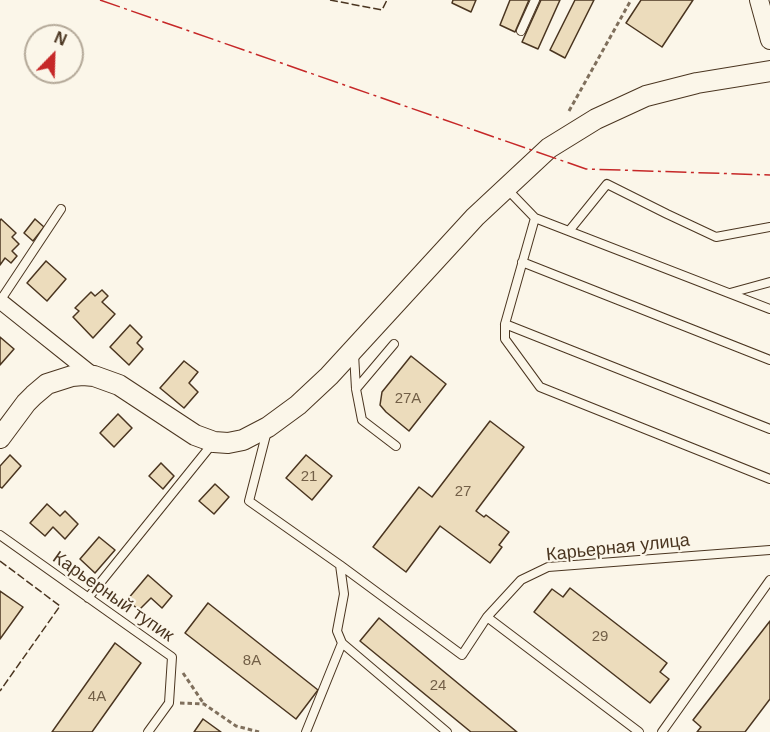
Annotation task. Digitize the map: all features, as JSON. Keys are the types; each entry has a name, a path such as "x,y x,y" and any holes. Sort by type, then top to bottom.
{"main road":[{"path":"0,438 26,403 47,384 83,375 94,376 119,385 195,435 214,442 228,443 243,440 268,427 298,405 329,376 475,217 549,148 596,119 646,96 697,83 770,71"}],"street":[{"path":"762,1 770,40"},
{"path":"0,301 94,376"}],"lane":[{"path":"521,31 535,0"},
{"path":"569,231 607,184 716,237 770,227"},
{"path":"506,188 535,218 770,309"},
{"path":"0,301 61,209"},
{"path":"535,218 505,324 505,339 540,387 770,479"},
{"path":"522,262 770,360"},
{"path":"730,293 770,282"},
{"path":"505,324 770,429"},
{"path":"356,389 394,344"},
{"path":"354,350 356,389 362,420 396,446"},
{"path":"268,427 249,501 340,565 344,594 337,631 342,643 447,732"},
{"path":"88,598 214,442"},
{"name":"Карьерный тупик","path":"0,536 172,657 169,703"},
{"name":"Карьерная улица","path":"340,565 462,654 487,618 521,580 548,567 770,550"},
{"path":"662,732 770,580"},
{"path":"487,618 639,732"},
{"path":"306,732 342,643"},
{"path":"148,732 169,703"}],"path":[{"path":"569,111 631,0"},
{"path":"172,657 204,704 237,726 259,732"},
{"path":"169,703 204,704"}],"building":[{"path":"453,0 476,0 471,12 452,3"},
{"path":"510,0 529,0 515,32 500,25"},
{"path":"541,0 560,0 538,49 522,42"},
{"path":"575,0 594,0 565,58 550,50"},
{"path":"641,0 693,0 662,47 626,23"},
{"path":"1,219 16,233 12,237 19,244 12,251 17,256 11,263 5,258 0,265 0,221"},
{"path":"35,219 44,227 33,241 24,233"},
{"path":"46,261 66,279 47,301 27,283"},
{"path":"102,290 108,296 102,302 115,314 93,338 73,317 79,311 75,308 91,292 95,296"},
{"path":"130,325 142,337 137,343 143,349 129,365 110,347"},
{"path":"0,337 14,349 0,365"},
{"path":"411,356 446,384 409,431 380,405 382,392"},
{"path":"184,361 198,372 189,383 198,392 184,408 160,388"},
{"path":"118,414 132,428 114,447 100,433"},
{"path":"490,421 524,447 476,511 484,517 486,515 509,532 499,545 502,547 490,563 440,526 406,572 373,547 419,487 432,497"},
{"path":"10,455 21,466 2,488 0,487 0,466"},
{"path":"306,455 332,476 312,500 286,478"},
{"path":"161,463 174,476 163,489 149,476"},
{"path":"215,484 229,497 214,514 199,501"},
{"path":"47,504 60,516 65,511 78,524 65,539 53,527 45,536 30,523"},
{"path":"99,537 115,550 95,573 80,559"},
{"path":"148,575 172,596 162,608 151,598 139,610 127,600"},
{"path":"570,588 667,663 660,672 669,679 650,703 534,612 552,589 563,597"},
{"path":"0,591 23,607 0,639"},
{"path":"208,603 318,690 296,719 185,633"},
{"path":"379,618 517,732 471,732 360,641"},
{"path":"770,621 770,699 745,732 697,732 701,727 693,720"},
{"path":"115,643 141,663 92,732 52,732"},
{"path":"203,719 221,732 194,732"}],"fence":[{"path":"330,0 382,10 387,0"},
{"path":"0,561 60,606 0,691"}],"power":[{"path":"100,0 586,169 770,175"}]}
